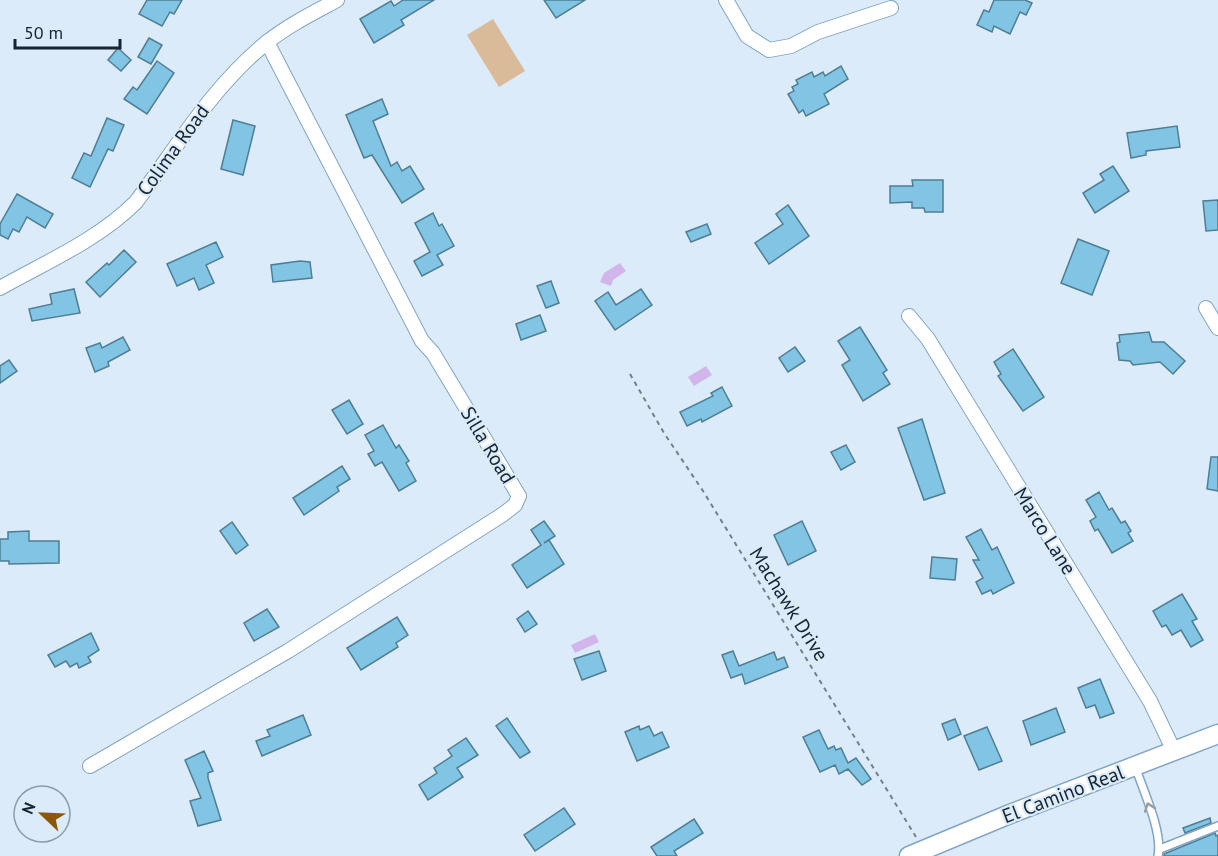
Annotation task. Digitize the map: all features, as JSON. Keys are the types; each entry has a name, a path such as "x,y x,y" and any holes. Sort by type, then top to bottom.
{"main road":[{"name":"El Camino Real","path":"916,853 1218,734"}],"street":[{"name":"Colima Road","path":"0,288 88,239 122,216 136,202 203,108 247,59 267,42 337,0"},
{"path":"726,0 747,36 769,50 791,46 818,32 891,8"},
{"name":"Silla Road","path":"90,766 288,651 502,515 515,505 519,496 433,353 422,341 267,42"},
{"path":"1206,308 1218,328"},
{"name":"Marco Lane","path":"909,316 928,339 1150,701 1174,751"}],"lane":[{"path":"1135,766 1155,824 1159,853 1218,826"}],"path":[{"name":"Machawk Drive","path":"630,374 664,433 703,491 916,853"}],"shaded area":[{"path":"493,19 525,71 499,87 467,35"},
{"path":"620,263 626,271 613,280 611,286 600,282 604,273"},
{"path":"706,366 712,375 694,386 688,377"},
{"path":"595,634 599,642 575,653 571,645"}],"building":[{"path":"147,0 182,0 174,14 170,12 162,26 139,14"},
{"path":"403,0 434,0 401,20 404,25 374,43 360,19 391,1 394,6"},
{"path":"544,0 585,0 556,18"},
{"path":"994,0 1025,0 1032,3 1026,15 1020,12 1010,34 994,26 992,32 977,25 984,10 989,12"},
{"path":"149,38 162,45 151,64 138,57"},
{"path":"118,48 131,60 121,71 108,60"},
{"path":"157,61 174,73 147,114 124,99 133,87 137,90"},
{"path":"841,66 848,79 824,94 829,104 806,116 803,110 799,113 788,94 794,91 792,87 798,84 796,80 812,72 814,77 823,72 825,76"},
{"path":"382,99 388,114 373,121 391,166 397,162 402,171 410,166 424,189 402,203 372,155 364,158 346,115"},
{"path":"107,118 124,125 113,151 108,149 90,187 72,178 84,153 91,156"},
{"path":"233,120 255,126 243,175 221,169"},
{"path":"1177,126 1180,147 1146,151 1146,155 1131,158 1127,133"},
{"path":"1113,166 1129,191 1095,213 1083,193 1104,180 1100,174"},
{"path":"912,180 943,180 943,212 925,212 924,208 912,208 912,202 890,203 890,186 913,186"},
{"path":"17,194 53,214 45,228 27,217 19,232 13,229 8,239 0,235 0,224"},
{"path":"1218,200 1218,230 1206,231 1203,201"},
{"path":"788,205 809,236 769,264 755,243 783,224 776,214"},
{"path":"433,213 439,226 442,224 454,246 437,255 443,265 422,276 414,261 430,252 415,223"},
{"path":"707,224 711,234 691,242 686,232"},
{"path":"1078,239 1109,251 1092,295 1061,283"},
{"path":"216,242 223,257 206,265 214,283 199,290 194,278 177,286 167,264"},
{"path":"124,250 136,262 100,297 86,282 107,263 109,265"},
{"path":"310,262 312,278 273,282 271,265"},
{"path":"551,281 559,303 546,308 537,286"},
{"path":"74,289 80,313 32,321 29,309 52,304 50,294"},
{"path":"641,289 652,305 615,330 595,301 608,292 616,305"},
{"path":"540,315 546,331 521,340 516,324"},
{"path":"860,327 887,370 883,373 890,384 863,401 842,365 850,360 838,341"},
{"path":"1149,332 1152,342 1164,342 1185,361 1173,374 1160,362 1133,365 1130,361 1119,360 1117,343 1120,342 1119,335"},
{"path":"123,337 130,350 108,362 109,366 95,372 86,348 100,343 102,348"},
{"path":"795,347 805,361 788,372 779,358"},
{"path":"1013,349 1044,397 1023,411 998,376 1001,374 994,362"},
{"path":"9,360 17,371 0,383 0,366"},
{"path":"722,387 732,406 702,422 701,419 687,426 680,412 713,396 711,393"},
{"path":"349,400 363,424 347,434 332,410"},
{"path":"922,419 945,493 924,500 898,428"},
{"path":"383,425 396,448 399,445 409,461 406,463 416,481 399,491 382,462 375,466 368,454 374,451 365,435"},
{"path":"846,445 855,462 841,470 831,452"},
{"path":"1211,457 1218,457 1218,491 1207,489"},
{"path":"342,466 350,479 337,487 339,491 304,515 293,498"},
{"path":"1099,492 1109,510 1112,508 1121,523 1125,521 1131,531 1128,533 1133,541 1112,553 1098,529 1095,531 1090,521 1096,517 1086,500"},
{"path":"544,521 555,536 544,543 549,540 564,564 527,588 512,565 541,545 531,530"},
{"path":"802,521 816,551 788,565 774,535"},
{"path":"232,522 248,545 236,554 220,531"},
{"path":"981,529 992,550 997,547 1014,583 993,594 991,590 982,594 976,582 983,578 973,560 979,560 966,537"},
{"path":"29,531 29,541 59,541 59,563 9,564 9,561 0,561 0,539 8,539 8,532"},
{"path":"932,557 957,559 955,580 930,578"},
{"path":"1182,594 1197,619 1192,621 1203,640 1191,647 1181,630 1172,635 1166,625 1162,627 1153,611"},
{"path":"267,609 279,627 254,641 244,623"},
{"path":"528,611 537,624 525,632 517,619"},
{"path":"397,617 408,635 396,643 398,647 361,670 347,648"},
{"path":"91,633 99,650 88,657 91,662 79,668 77,663 70,667 66,661 55,667 48,655"},
{"path":"599,651 606,671 582,680 574,659"},
{"path":"733,651 739,666 774,652 777,660 784,657 788,667 745,684 742,674 731,678 722,655"},
{"path":"1100,679 1114,713 1100,718 1095,705 1086,708 1078,688"},
{"path":"1056,708 1065,732 1031,745 1023,721"},
{"path":"303,715 311,735 262,756 256,741 270,736 267,730"},
{"path":"507,718 530,752 520,758 496,726"},
{"path":"955,719 961,734 948,740 942,724"},
{"path":"639,726 640,730 649,726 654,736 662,732 669,747 637,761 625,732"},
{"path":"987,727 1002,761 979,770 964,736"},
{"path":"819,730 828,749 834,746 836,750 841,748 848,763 856,758 871,779 862,785 848,769 839,774 835,765 820,772 803,737"},
{"path":"466,738 478,755 457,768 463,777 428,800 419,785 437,773 434,768 452,756 448,750"},
{"path":"204,751 213,771 208,773 208,778 221,820 198,826 190,801 201,798 185,760"},
{"path":"564,808 575,824 535,851 524,835"},
{"path":"1210,818 1211,823 1185,833 1183,828"},
{"path":"694,819 703,833 674,851 677,856 657,856 651,847"},
{"path":"1215,833 1216,836 1218,835 1218,856 1164,856 1164,854"}]}
